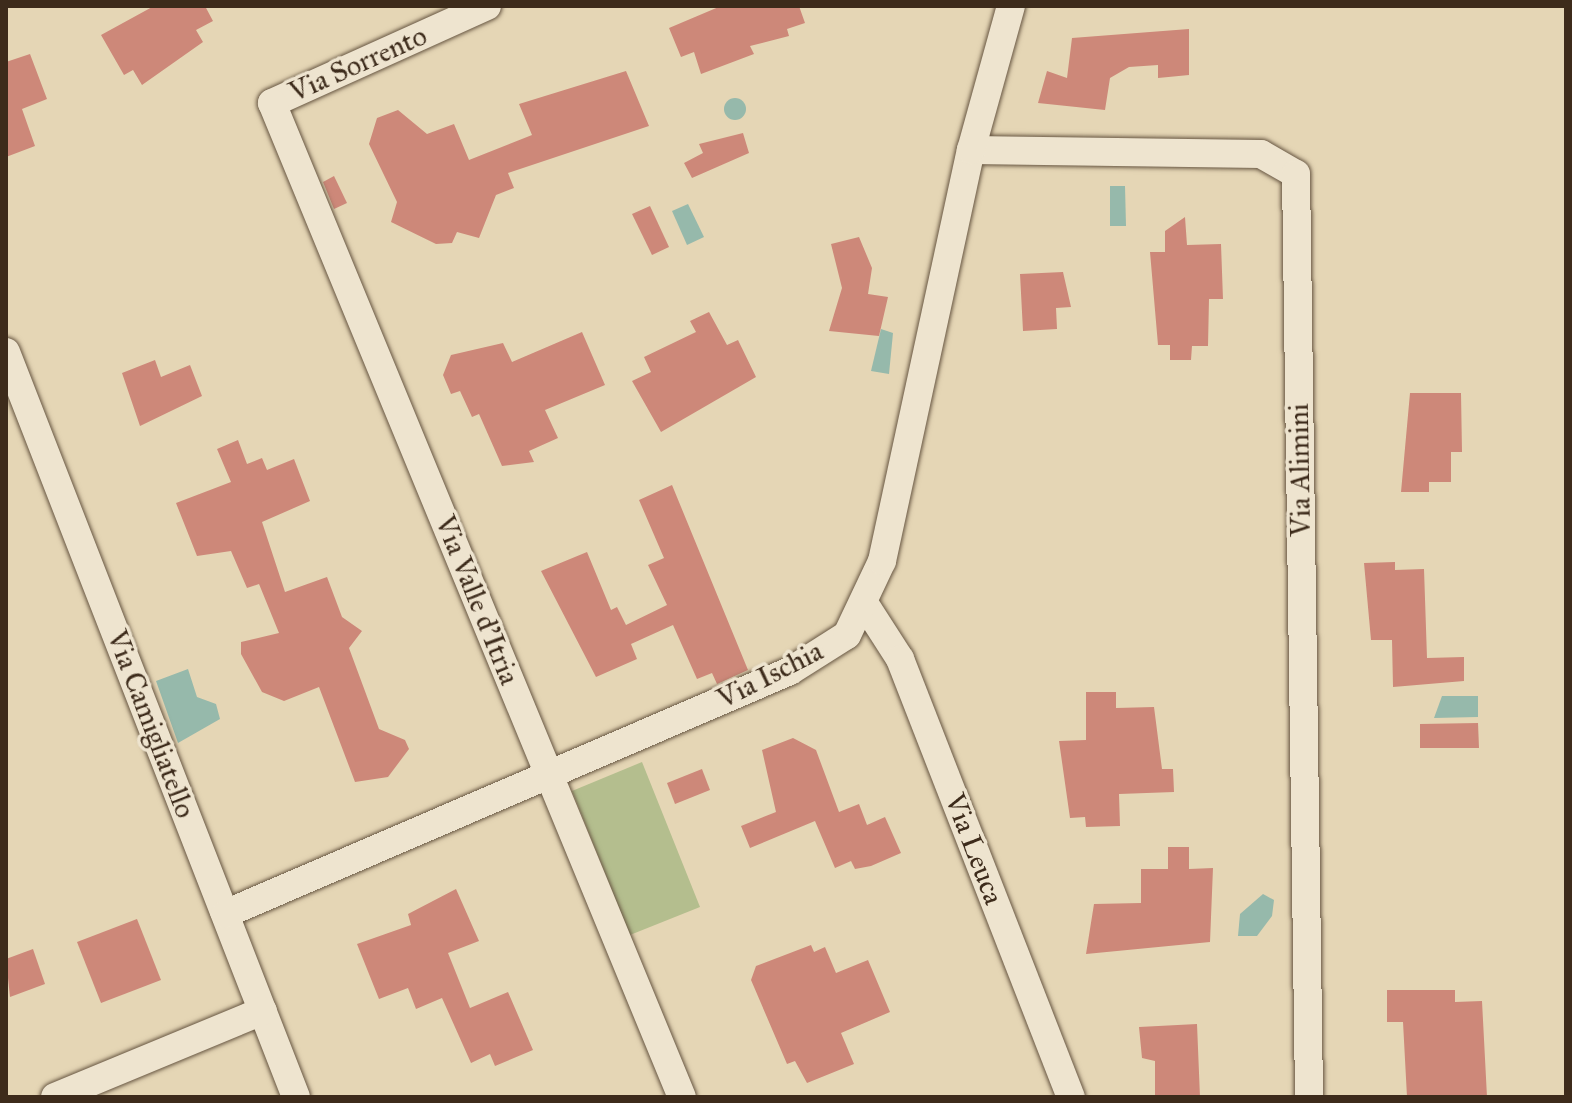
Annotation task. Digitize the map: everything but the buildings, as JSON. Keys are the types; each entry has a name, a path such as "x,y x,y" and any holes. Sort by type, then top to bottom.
{"street":[{"name":"Via Sorrento","path":"272,103 487,6"},
{"name":"Via Ischia","path":"225,914 790,671 847,635 866,606 971,150 1011,6"},
{"name":"Via Valle d'Itria","path":"272,103 682,1097"},
{"name":"Via Alimini","path":"971,150 1261,154 1296,174 1309,1097"},
{"name":"Via Camigliatello","path":"6,352 296,1097"},
{"name":"Via Leuca","path":"866,606 900,659 1071,1097"},
{"path":"55,1097 263,1011"}],"green space":[{"path":"642,762 700,907 630,935 572,791"}],"shaded area":[{"path":"731,98 739,98 746,109 739,120 731,120 724,113 724,105"},
{"path":"1110,186 1125,186 1126,226 1110,226"},
{"path":"688,204 704,237 687,245 672,211"},
{"path":"881,329 893,333 889,374 871,371"},
{"path":"188,669 197,697 216,704 220,719 178,743 156,681"},
{"path":"1442,696 1478,696 1478,717 1434,718"},
{"path":"1263,894 1274,900 1272,916 1257,936 1238,936 1240,914"}]}
